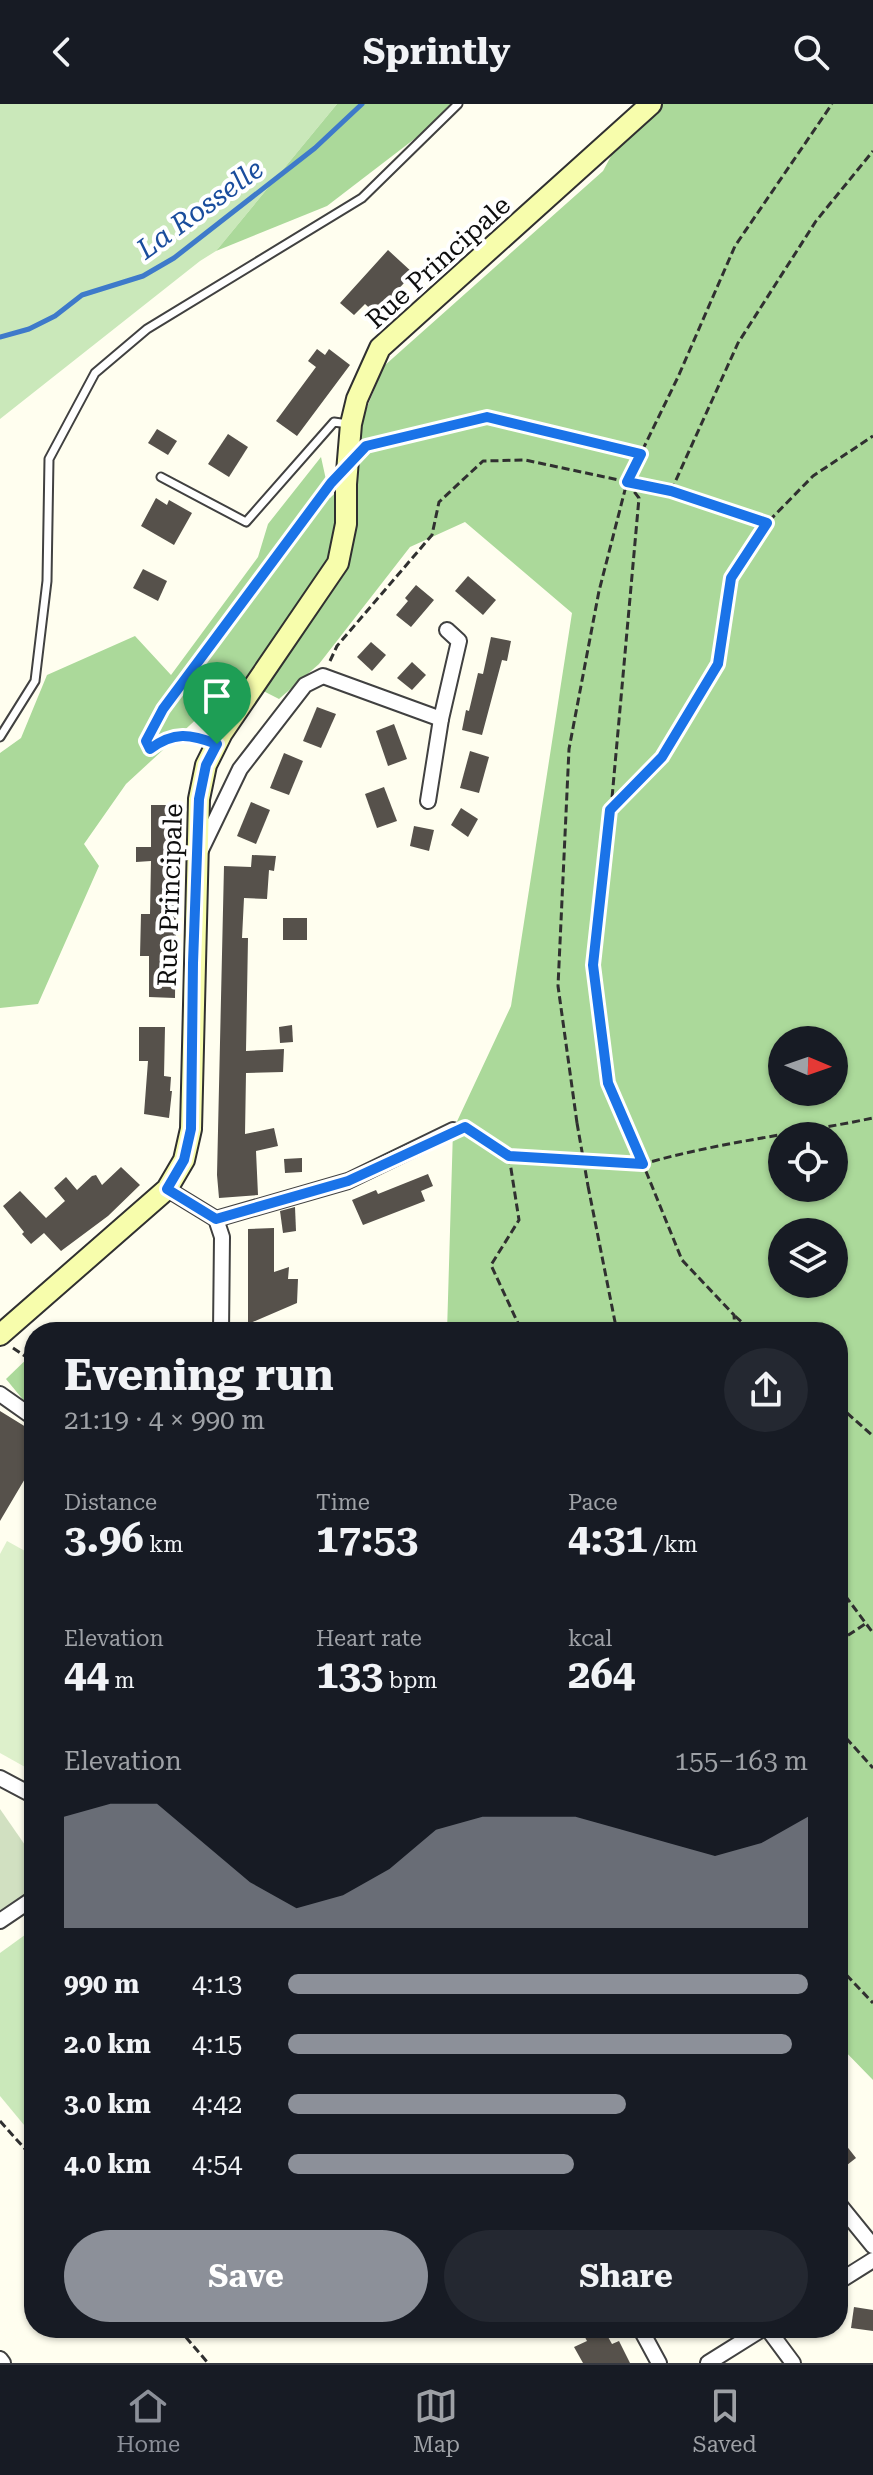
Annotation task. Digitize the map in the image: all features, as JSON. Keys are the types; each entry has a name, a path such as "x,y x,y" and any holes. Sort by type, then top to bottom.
{"main road":[{"name":"Rue Principale","path":"0,1335 167,1189 184,1160 191,1129 199,799 206,765 338,563 346,524 351,424 357,399 380,348 646,106"}],"street":[{"path":"428,801 441,719 459,641 447,630"},
{"path":"198,856 240,769 305,685 323,676 441,719"},
{"path":"216,1219 348,1181 453,1130"},
{"path":"167,1189 216,1219 222,1237 221,1322"},
{"path":"0,1394 24,1411"},
{"path":"0,1778 24,1791"},
{"path":"0,1921 24,1905"},
{"path":"848,2215 873,2246"},
{"path":"848,2276 873,2260"},
{"path":"645,2338 659,2363"},
{"path":"708,2363 749,2338"},
{"path":"773,2338 793,2363"}],"lane":[{"path":"0,737 35,681 47,581 49,459 95,373 147,329 362,198 458,104"},
{"path":"161,477 246,522 334,422 351,424"}],"path":[{"path":"615,1322 577,1123 558,986 569,749 599,591 627,482 678,377 735,246 832,104"},
{"path":"671,491 738,343 816,221 873,151"},
{"path":"217,744 191,734 162,740 150,749 146,741 163,709 331,483 366,446 487,417 641,454"},
{"path":"610,810 662,757 718,664 731,578 767,523 813,476 873,436"},
{"path":"323,676 337,646 432,535 439,502 483,461 525,460 671,491 767,523"},
{"path":"627,482 639,498 593,965 608,1083 682,1260 742,1322"},
{"path":"453,1130 465,1127 509,1156 643,1164 733,1142 873,1118"},
{"path":"509,1156 519,1220 491,1265 517,1322"},
{"path":"734,1315 734,1322"},
{"path":"848,1414 873,1436"},
{"path":"848,1600 873,1633"},
{"path":"848,1635 865,1624"},
{"path":"848,1740 873,1768"},
{"path":"848,1977 873,2003"},
{"path":"0,2121 24,2148"},
{"path":"187,2338 208,2363"}],"green space":[{"path":"0,104 337,104 216,251 0,419"},
{"path":"337,104 460,104 327,206 216,251"},
{"path":"639,104 873,104 873,2080 848,2054 848,1322 447,1322 453,1130 511,1006 572,613 465,522 410,547 319,664 279,699 240,679 126,784 84,844 99,866 38,1004 0,1008 0,753 21,738 47,675 135,636 171,675 258,557 268,524 321,457 330,498 359,470 363,417 384,366 603,171"},
{"path":"24,1362 24,1401 6,1379"},
{"path":"7,1541 24,1550 24,1766 0,1753 0,1554"},
{"path":"0,1809 24,1844 24,1898 0,1914"},
{"path":"24,1936 24,2125 0,2096 0,1953"}],"building":[{"path":"388,250 413,273 376,314 365,304 354,315 340,303"},
{"path":"317,349 325,355 329,349 350,365 297,436 276,421 316,367 308,361"},
{"path":"157,429 177,441 168,455 148,443"},
{"path":"228,434 248,447 229,477 208,464"},
{"path":"156,498 167,505 169,500 192,513 174,545 141,526"},
{"path":"143,569 167,581 158,601 133,588"},
{"path":"468,576 496,600 483,615 455,591"},
{"path":"416,585 434,600 411,627 396,615"},
{"path":"491,637 511,641 507,661 502,660 482,735 462,730 478,673 483,674"},
{"path":"371,642 386,655 372,671 357,657"},
{"path":"412,662 426,675 412,690 397,678"},
{"path":"317,707 336,714 321,748 303,741"},
{"path":"394,724 407,759 388,766 376,731"},
{"path":"470,751 489,757 479,793 460,788"},
{"path":"284,753 303,761 289,795 270,788"},
{"path":"384,787 397,821 377,828 365,794"},
{"path":"251,802 270,810 256,844 237,836"},
{"path":"151,805 177,805 175,998 149,997 149,956 140,956 141,914 150,914 151,861 136,862 136,847 151,847"},
{"path":"461,808 478,819 468,837 451,825"},
{"path":"414,826 434,830 429,851 410,846"},
{"path":"252,855 276,856 274,871 269,870 267,899 244,898 242,938 248,938 246,1051 284,1049 283,1072 246,1073 245,1134 274,1128 278,1146 256,1151 258,1195 219,1198 224,866 251,867"},
{"path":"283,918 307,918 307,940 283,940"},
{"path":"292,1025 293,1042 280,1043 279,1027"},
{"path":"139,1027 165,1027 164,1076 171,1077 172,1091 169,1118 144,1114 148,1061 139,1061"},
{"path":"302,1158 302,1172 285,1173 284,1159"},
{"path":"121,1167 140,1185 108,1216 61,1251 44,1233 31,1244 3,1206 20,1191 46,1218 65,1201 54,1188 66,1177 77,1190 96,1175 102,1185"},
{"path":"428,1174 433,1186 421,1191 425,1201 363,1225 352,1200 376,1190 378,1194"},
{"path":"295,1207 296,1231 283,1233 280,1211"},
{"path":"274,1228 274,1272 289,1267 288,1279 298,1279 297,1303 253,1322 248,1322 248,1229"},
{"path":"0,1411 24,1426 24,1480 0,1521"},
{"path":"848,2148 856,2158 848,2164"},
{"path":"854,2307 873,2310 873,2331 851,2328"},
{"path":"585,2338 609,2338 612,2344 619,2341 630,2363 583,2363 574,2347 587,2341"}],"waterway":[{"name":"La Rosselle","path":"0,337 29,329 55,316 82,295 143,276 174,258 315,148 362,104"}],"route":[{"path":"487,417 641,454 627,482 671,491 767,523 731,578 718,664 662,757 610,810 593,965 608,1083 643,1164 509,1156 465,1127 348,1181 216,1219 167,1189 184,1160 191,1129 199,799 206,765 217,744 191,734 162,740 150,749 146,741 163,709 331,483 366,446 487,417"}]}
